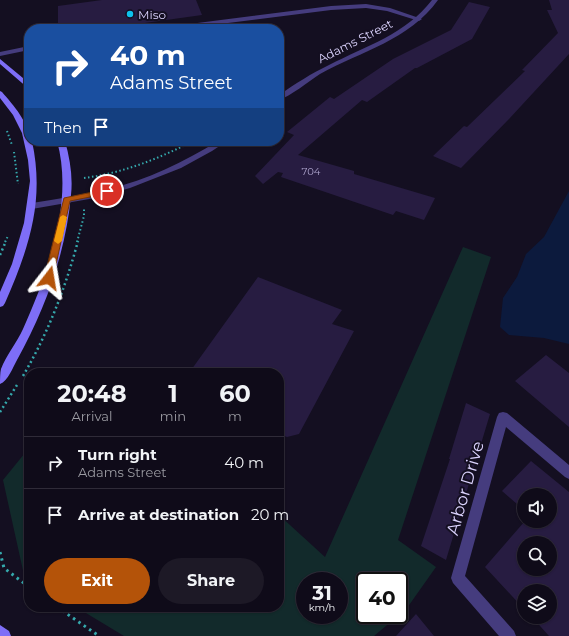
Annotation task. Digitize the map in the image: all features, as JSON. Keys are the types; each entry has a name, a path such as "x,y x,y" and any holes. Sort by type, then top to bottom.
{"street":[{"name":"Adams Street","path":"284,95 329,67 385,40 419,19 435,0"},
{"path":"205,24 331,8 366,6 388,9 419,19"},
{"path":"0,54 24,49"},
{"path":"0,60 24,82"},
{"path":"0,93 16,114 24,131"},
{"path":"0,303 23,243 32,206 34,182 33,162 30,146"},
{"path":"0,379 10,365 32,322 49,278 67,200 68,177 62,146"},
{"path":"32,206 96,195 176,168 216,146"},
{"name":"Arbor Drive","path":"509,636 458,578 503,417 569,473"},
{"path":"0,632 4,636"}],"path":[{"path":"6,128 13,147 18,190"},
{"path":"84,178 118,173 169,154 184,146"},
{"path":"0,255 9,231"},
{"path":"0,552 4,568 24,583"},
{"path":"64,612 99,636"}],"green space":[{"path":"463,247 491,257 398,540 436,567 408,607 408,572 356,572 356,624 388,624 374,636 124,636 84,612 284,612 284,520 325,557"},
{"path":"24,454 24,575 3,480"}],"water":[{"path":"569,191 569,344 544,338 509,335 500,327 503,298 517,277 526,254 544,237"}],"building":[{"name":"Miso","path":"102,0 196,0 202,15 138,24 58,24 58,6"},
{"path":"549,0 569,0 569,54 461,168 433,156 464,126 467,127 525,71 522,70 558,33 547,10 552,10"},
{"path":"469,2 490,7 472,39 415,68 367,102 362,100 298,155 354,171 354,174 435,198 424,220 396,211 393,215 281,177 283,173 278,172 263,184 255,176 294,135 287,132 330,97 334,99 393,59 451,30"},
{"path":"258,277 342,310 332,324 354,331 299,434 287,437 284,436 284,368 193,368"},
{"path":"546,355 569,373 569,427 515,381"},
{"path":"466,403 490,414 446,560 421,546 450,459"},
{"path":"531,461 569,492 569,636 549,636 538,624 557,624 557,584 517,584 517,601 485,567 519,528 557,528 557,488 517,488 517,504 502,491"},
{"path":"416,614 434,636 396,636"}],"slow traffic":[{"path":"58,241 63,217"}],"place":[{"name":"Miso","path":"130,14"}],"route":[{"path":"49,278 67,200 96,195 107,191"}]}
